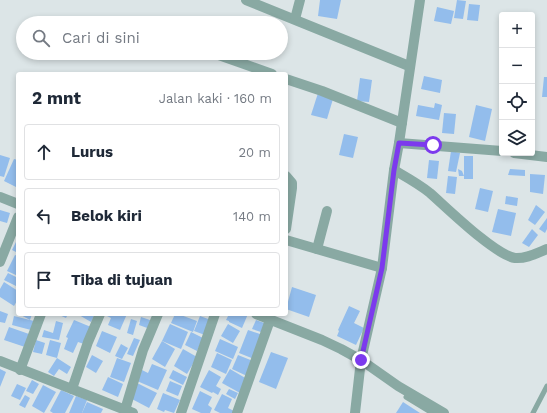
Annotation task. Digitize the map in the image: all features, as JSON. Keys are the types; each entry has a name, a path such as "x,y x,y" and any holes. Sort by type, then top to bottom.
{"street":[{"path":"246,0 287,16"},
{"path":"295,19 300,0"},
{"path":"355,413 361,360 382,268 394,170 420,0"},
{"path":"288,16 410,66"},
{"path":"233,60 266,72"},
{"path":"288,80 322,91 402,123"},
{"path":"399,143 499,152"},
{"path":"535,156 547,157"},
{"path":"394,170 419,185 482,238 506,255 516,258 524,257 547,249"},
{"path":"288,178 292,183 292,188 288,215"},
{"path":"0,197 16,203"},
{"path":"317,249 327,211"},
{"path":"0,262 16,222"},
{"path":"288,241 382,268"},
{"path":"20,370 39,316"},
{"path":"72,390 88,342 99,316"},
{"path":"0,361 129,411 143,350 157,316"},
{"path":"181,413 214,316"},
{"path":"261,316 322,340 361,360 398,386 444,413"},
{"path":"237,413 270,320"}],"lane":[{"path":"532,413 547,386"},
{"path":"406,397 432,413"}],"building":[{"path":"320,0 341,0 337,19 318,16"},
{"path":"457,0 466,1 463,19 454,18"},
{"path":"469,4 480,5 478,21 467,20"},
{"path":"437,7 454,11 451,24 434,21"},
{"path":"424,76 442,80 440,93 421,89"},
{"path":"544,77 547,77 547,97 542,97"},
{"path":"360,78 372,80 369,102 357,101"},
{"path":"318,93 333,99 327,119 311,115"},
{"path":"435,103 442,105 439,120 416,116 418,105 434,108"},
{"path":"476,105 492,109 485,141 469,137"},
{"path":"444,113 456,114 454,134 442,133"},
{"path":"344,134 358,137 353,158 339,155"},
{"path":"451,151 460,153 456,172 448,171"},
{"path":"0,155 10,158 4,177 0,176"},
{"path":"464,156 473,156 473,179 464,179"},
{"path":"14,159 16,160 16,187 4,181"},
{"path":"429,160 439,161 437,179 427,178"},
{"path":"458,169 462,171 464,176 459,176"},
{"path":"510,169 525,170 525,176 508,175"},
{"path":"530,174 545,175 543,194 530,192"},
{"path":"448,176 457,177 455,194 446,193"},
{"path":"480,188 493,191 488,212 475,209"},
{"path":"506,196 518,198 517,206 505,204"},
{"path":"536,205 545,212 535,225 528,220"},
{"path":"498,209 516,213 511,236 492,232"},
{"path":"0,210 10,213 7,223 0,221"},
{"path":"547,218 547,229 545,233 539,229"},
{"path":"532,229 538,235 529,247 522,243"},
{"path":"16,242 16,252 12,250"},
{"path":"15,255 16,255 16,275 7,271"},
{"path":"8,273 16,277 16,286 4,280"},
{"path":"4,282 16,290 16,302 14,306 0,297 0,289"},
{"path":"292,287 316,295 309,317 288,310 288,302"},
{"path":"349,306 360,311 354,323 364,328 356,345 337,336 338,330"},
{"path":"0,311 8,314 5,323 0,322"},
{"path":"14,316 34,321 31,330 12,325"},
{"path":"23,316 31,316 30,320"},
{"path":"81,316 94,316 91,322"},
{"path":"107,316 126,316 120,330 108,325 111,318"},
{"path":"174,316 183,316 197,321 193,332 171,323"},
{"path":"200,316 211,320 205,335 194,331"},
{"path":"228,316 247,316 242,328 226,320"},
{"path":"141,317 153,321 150,329 139,325"},
{"path":"131,319 137,321 133,335 127,333"},
{"path":"74,320 91,327 84,344 78,342 73,353 64,349 68,338 66,337"},
{"path":"256,320 267,324 264,333 252,329"},
{"path":"56,321 63,323 59,340 42,337 44,330 53,333"},
{"path":"170,324 188,332 181,349 162,341"},
{"path":"228,324 240,331 233,343 221,336"},
{"path":"9,327 29,334 25,347 4,340"},
{"path":"248,330 263,335 254,359 239,353"},
{"path":"102,331 117,337 110,353 96,346"},
{"path":"191,332 203,338 197,351 185,345"},
{"path":"134,338 140,340 133,356 127,354"},
{"path":"220,339 238,347 233,359 215,351"},
{"path":"36,340 45,343 42,354 33,352"},
{"path":"50,340 61,343 57,358 46,355"},
{"path":"162,341 175,349 165,367 152,359"},
{"path":"121,344 128,348 122,359 115,356"},
{"path":"183,349 197,357 187,374 174,366"},
{"path":"271,352 288,358 276,389 259,382"},
{"path":"217,353 232,360 226,374 211,367"},
{"path":"92,355 103,361 96,373 86,367"},
{"path":"238,355 253,361 247,376 232,369"},
{"path":"57,358 71,367 67,374 59,369 54,376 48,372"},
{"path":"117,358 131,363 124,382 110,377"},
{"path":"152,364 167,370 158,390 137,381 142,370 148,373"},
{"path":"0,369 6,372 0,387"},
{"path":"230,369 247,379 240,393 222,383"},
{"path":"173,370 187,377 183,385 169,378"},
{"path":"209,370 221,377 216,386 221,389 218,395 200,387"},
{"path":"108,377 123,384 118,397 102,390"},
{"path":"32,380 39,384 33,394 26,391"},
{"path":"170,381 182,386 178,396 166,391"},
{"path":"137,383 157,393 149,408 130,398"},
{"path":"17,384 26,388 20,400 11,396"},
{"path":"43,385 56,392 44,413 32,406"},
{"path":"229,389 238,393 235,399 226,394"},
{"path":"61,390 74,396 65,413 53,413 50,411"},
{"path":"200,391 212,397 208,405 212,408 210,413 201,413 192,409"},
{"path":"163,393 180,400 174,413 165,410 164,412 157,409"},
{"path":"222,394 232,399 228,408 236,412 235,413 220,413 214,410"},
{"path":"25,395 30,398 25,408 19,405"},
{"path":"76,396 87,400 82,413 69,413"},
{"path":"87,402 103,409 101,413 82,413"},
{"path":"403,402 420,413 396,413"}],"route":[{"path":"361,360 382,268 394,170 399,143 433,145"}]}
